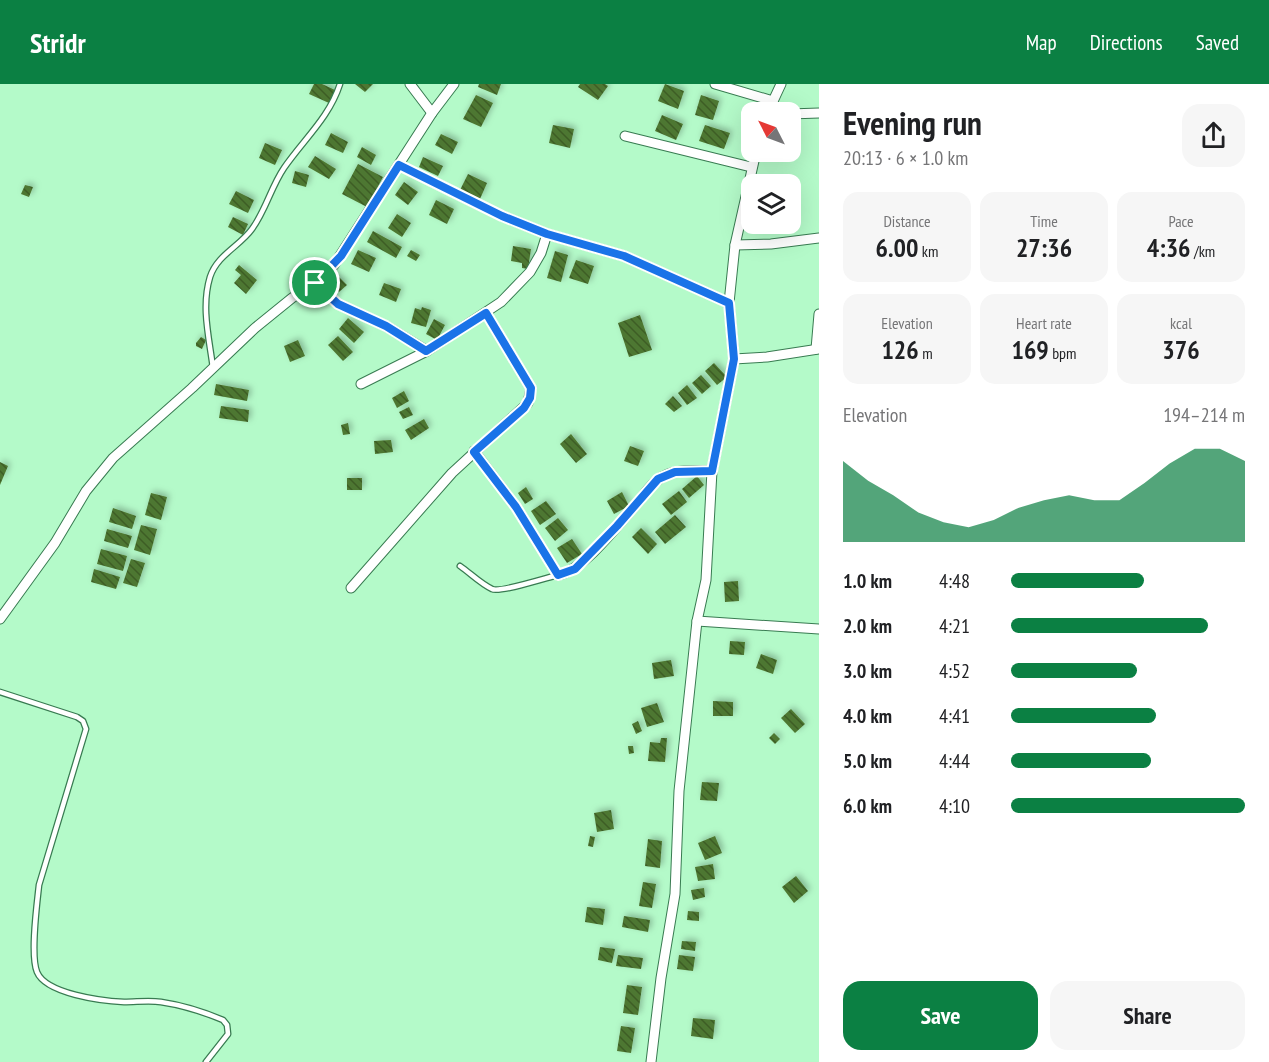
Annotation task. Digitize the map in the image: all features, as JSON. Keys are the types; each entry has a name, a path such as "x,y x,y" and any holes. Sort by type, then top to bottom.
{"street":[{"path":"410,84 432,113"},
{"path":"0,619 55,543 86,491 104,469 272,313 315,283 341,256 432,113 454,84"},
{"path":"716,84 773,101 781,84"},
{"path":"801,114 819,113"},
{"path":"625,136 751,167"},
{"path":"651,1062 661,978 675,894 679,790 698,621 706,580 712,471 734,359 729,303 735,245 753,162"},
{"path":"399,165 502,216 547,234 624,256 729,303"},
{"path":"361,384 426,351 486,313 512,292 530,272 541,254 547,234"},
{"path":"735,245 771,244 819,238"},
{"path":"315,283 338,304 386,326 426,351"},
{"path":"351,588 430,495 524,408 531,388 486,313"},
{"path":"734,359 767,357 818,349 819,314"},
{"path":"474,452 516,507 558,575 575,569 658,479 675,472 712,471"},
{"path":"698,621 819,629"}],"lane":[{"path":"213,368 205,312 211,274 223,257 253,228 284,168 326,115 340,84"},
{"path":"460,566 490,588 498,591 532,580 558,575"},
{"path":"0,692 77,717 83,721 86,729 39,885 34,964 39,975 55,989 109,1000 162,1002 223,1020 227,1024 228,1034 206,1062"}],"building":[{"path":"314,84 322,84 335,90 329,103 309,94"},
{"path":"355,84 373,84 365,92"},
{"path":"479,84 501,84 497,95 478,87"},
{"path":"580,84 608,86 598,100 578,87"},
{"path":"665,84 684,91 678,109 658,101"},
{"path":"476,95 493,103 481,127 463,119"},
{"path":"701,95 719,101 713,120 695,115"},
{"path":"662,115 683,124 676,140 655,131"},
{"path":"553,125 574,129 570,148 549,143"},
{"path":"705,125 730,133 724,149 699,141"},
{"path":"331,133 348,142 343,153 325,145"},
{"path":"441,134 458,142 452,154 435,145"},
{"path":"265,143 282,150 275,165 259,158"},
{"path":"362,147 376,155 371,165 357,157"},
{"path":"315,156 336,169 329,179 308,167"},
{"path":"423,157 443,166 438,176 419,167"},
{"path":"358,164 383,177 367,207 342,194"},
{"path":"295,171 309,175 306,187 292,183"},
{"path":"468,174 487,183 480,199 460,190"},
{"path":"404,182 418,192 408,205 395,195"},
{"path":"25,185 33,187 29,197 21,194"},
{"path":"236,191 254,200 248,213 229,204"},
{"path":"436,200 454,209 447,224 429,215"},
{"path":"397,214 411,223 402,237 388,228"},
{"path":"233,217 248,224 243,235 228,227"},
{"path":"373,231 402,247 396,258 367,242"},
{"path":"513,246 531,249 528,269 522,268 522,263 511,261"},
{"path":"358,250 376,258 369,272 351,264"},
{"path":"411,250 420,255 416,261 407,256"},
{"path":"555,251 568,255 561,282 547,278"},
{"path":"576,260 594,266 588,284 569,278"},
{"path":"239,265 257,280 246,294 234,283 241,275 235,270"},
{"path":"339,277 347,285 339,292 331,284"},
{"path":"384,283 401,289 396,302 379,295"},
{"path":"422,307 431,310 426,327 411,323 415,308 421,310"},
{"path":"640,315 652,350 629,357 618,323"},
{"path":"348,318 364,332 354,343 339,329"},
{"path":"434,319 445,325 437,340 426,334"},
{"path":"338,336 353,352 343,361 328,345"},
{"path":"201,337 206,340 202,349 196,346"},
{"path":"298,340 305,356 290,362 284,346"},
{"path":"714,363 727,377 717,385 705,371"},
{"path":"701,375 711,386 702,394 692,383"},
{"path":"216,384 249,390 247,401 214,395"},
{"path":"687,385 697,398 687,405 678,393"},
{"path":"404,391 409,401 397,408 392,398"},
{"path":"673,396 682,406 674,412 665,404"},
{"path":"221,406 249,410 248,422 219,418"},
{"path":"409,407 413,415 403,419 399,412"},
{"path":"424,419 429,428 411,440 405,430"},
{"path":"348,423 350,434 343,435 341,425"},
{"path":"571,434 587,454 576,463 560,444"},
{"path":"391,440 393,452 375,454 374,441"},
{"path":"630,446 644,451 638,466 624,461"},
{"path":"0,462 8,466 0,485"},
{"path":"697,476 704,485 689,498 682,489"},
{"path":"347,478 362,478 362,490 347,490"},
{"path":"526,487 533,499 525,504 518,493"},
{"path":"679,491 687,502 671,515 662,504"},
{"path":"622,492 629,506 614,514 607,501"},
{"path":"151,493 167,497 161,520 145,515"},
{"path":"546,501 556,514 540,525 531,511"},
{"path":"113,508 136,516 132,529 109,522"},
{"path":"675,515 686,527 665,544 655,532"},
{"path":"558,518 568,530 555,541 545,528"},
{"path":"141,525 157,529 150,555 134,550"},
{"path":"641,528 657,544 648,554 632,537"},
{"path":"107,529 132,536 128,548 104,541"},
{"path":"572,539 582,554 567,563 557,548"},
{"path":"101,549 127,556 123,571 97,564"},
{"path":"131,559 145,563 137,587 123,583"},
{"path":"94,569 120,577 116,589 91,582"},
{"path":"738,581 739,601 725,602 724,582"},
{"path":"730,641 745,642 744,655 729,654"},
{"path":"761,654 777,660 773,674 756,668"},
{"path":"671,660 674,676 654,679 652,663"},
{"path":"713,701 733,702 733,716 713,716"},
{"path":"657,703 664,722 647,727 641,708"},
{"path":"791,709 805,724 795,733 781,718"},
{"path":"638,721 642,731 636,734 632,724"},
{"path":"774,733 780,739 775,744 769,738"},
{"path":"661,738 667,738 665,762 648,761 650,742 660,743"},
{"path":"628,746 633,746 634,753 629,754"},
{"path":"702,782 719,783 717,801 700,800"},
{"path":"611,810 614,829 597,832 594,813"},
{"path":"590,836 595,837 593,847 588,846"},
{"path":"715,836 722,853 705,860 698,843"},
{"path":"648,839 662,841 660,868 645,866"},
{"path":"713,864 715,879 698,881 695,867"},
{"path":"796,876 808,891 794,903 782,887"},
{"path":"643,882 656,884 652,908 639,906"},
{"path":"704,888 705,897 693,900 691,890"},
{"path":"587,907 605,909 603,925 585,922"},
{"path":"688,911 699,912 699,921 687,920"},
{"path":"624,916 650,920 648,932 622,927"},
{"path":"682,941 696,942 695,951 681,949"},
{"path":"600,947 615,949 612,963 598,960"},
{"path":"618,955 643,958 641,969 616,966"},
{"path":"679,955 695,957 693,971 677,969"},
{"path":"627,985 642,987 638,1015 623,1013"},
{"path":"693,1018 715,1020 713,1039 691,1036"},
{"path":"621,1026 635,1028 631,1053 617,1051"}],"route":[{"path":"399,165 502,216 547,234 624,256 729,303 734,359 712,471 675,472 658,479 575,569 558,575 516,507 474,452 524,408 531,393 531,388 486,313 426,351 386,326 338,304 315,283 341,256 399,165"}]}
